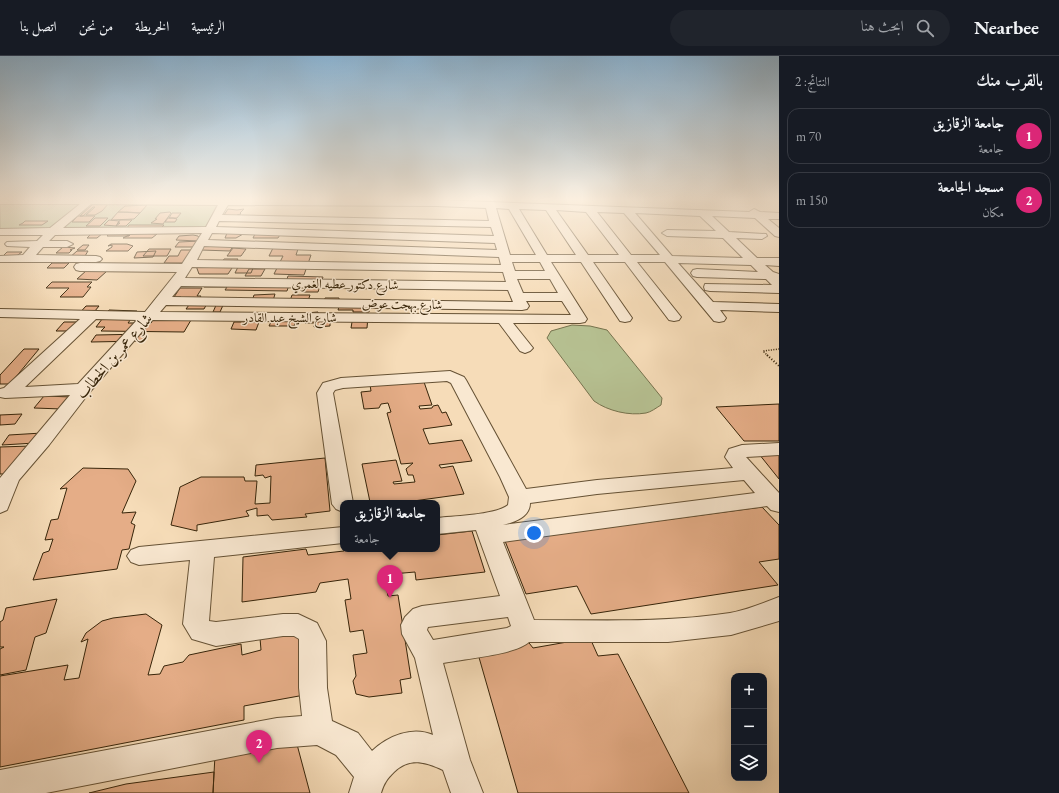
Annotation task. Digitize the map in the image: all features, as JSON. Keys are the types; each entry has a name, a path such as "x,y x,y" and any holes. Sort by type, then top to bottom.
{"street":[{"path":"26,258 50,234"},
{"name":"شارع عمر بن الخطاب","path":"0,505 5,478 42,441 83,389 162,301 177,282 186,265 207,234"},
{"path":"338,234 501,240"},
{"path":"499,234 512,278"},
{"path":"532,234 543,258 566,296"},
{"path":"567,234 624,318"},
{"path":"609,234 674,317"},
{"path":"651,234 669,259 719,318"},
{"path":"708,234 762,236"},
{"path":"726,235 754,261 774,276 779,285"},
{"path":"0,244 78,244"},
{"path":"723,246 754,247"},
{"path":"198,247 352,256"},
{"path":"198,247 512,278 566,296"},
{"path":"0,259 97,258"},
{"path":"512,278 543,258 627,258 779,262"},
{"path":"80,267 186,265 512,278 554,275"},
{"path":"697,273 774,276"},
{"name":"شارع دكتور عطيه الغمري","path":"177,282 512,278"},
{"name":"شارع بهجت عوض","path":"162,301 512,278"},
{"path":"710,287 779,290"},
{"name":"شارع الشيخ عبد القادر","path":"0,313 148,316 503,318 580,320 566,296"},
{"path":"710,306 779,308"},
{"path":"5,393 92,315"},
{"path":"503,318 525,348"},
{"path":"342,500 325,393 326,390 341,383 447,376 458,380 510,477 519,497 519,507 516,512 486,528"},
{"path":"5,393 83,389"},
{"path":"777,502 748,473 735,457 736,453 742,451 779,449"},
{"path":"519,497 597,487 748,473"},
{"path":"440,526 486,528 777,502"},
{"path":"486,528 523,623 524,631"},
{"path":"139,556 340,535"},
{"path":"203,550 196,624 201,631 216,634 283,625 298,625 308,631 313,641 313,688 319,730"},
{"path":"467,793 455,760 427,653 416,638 413,626 416,621 422,618 516,605"},
{"path":"427,653 507,640 517,637 524,631 668,631 731,624 776,611 779,608"},
{"path":"0,786 277,733 319,730 347,744 368,783 387,758 404,747 429,748 455,760"}],"path":[{"path":"779,349 763,351 779,366"}],"green space":[{"path":"572,325 590,326 607,330 662,398 661,405 652,411 633,414 606,408 594,401 547,338 551,331"}],"building":[{"path":"91,234 101,234 97,238 87,238"},
{"path":"109,234 130,234 129,236 107,236"},
{"path":"130,234 157,234 152,238 123,238"},
{"path":"226,234 242,234 236,238 225,238"},
{"path":"255,234 280,234 278,238 253,238"},
{"path":"179,236 198,236 200,239 198,241 176,240"},
{"path":"200,241 197,247 175,247 179,242"},
{"path":"111,244 127,244 133,246 128,251 106,251 112,247 112,245 108,246"},
{"path":"83,245 89,245 85,250 77,250"},
{"path":"206,245 233,246 230,251 201,250"},
{"path":"63,247 75,248 70,250 72,250 69,253 56,253"},
{"path":"233,248 246,249 241,256 227,256"},
{"path":"273,248 298,249 296,255 311,255 304,275 274,274 283,256 269,256"},
{"path":"149,249 171,249 167,256 143,256"},
{"path":"181,250 192,250 184,263 164,263 169,256 178,256"},
{"path":"77,251 88,251 85,256 69,258"},
{"path":"156,251 153,257 134,258 137,252"},
{"path":"7,252 22,252 15,257 2,257"},
{"path":"224,259 238,259 228,274 199,274 195,263 220,265"},
{"path":"241,261 256,261 251,273 235,273"},
{"path":"52,263 69,263 64,268 47,268"},
{"path":"249,269 265,269 261,276 245,276"},
{"path":"87,270 107,271 97,280 77,279"},
{"path":"288,276 323,277 318,292 303,292 307,283 286,282"},
{"path":"52,282 92,282 87,287 91,287 83,297 60,297 69,288 46,288"},
{"path":"207,283 289,285 287,291 225,290 227,287 204,287"},
{"path":"180,288 202,288 197,296 201,296 198,300 209,300 204,309 186,309 189,305 175,304 181,297 174,297"},
{"path":"275,294 272,304 251,304 254,295"},
{"path":"292,295 310,295 307,304 289,304"},
{"path":"325,298 339,298 339,302 370,302 369,312 338,310 339,307 323,307"},
{"path":"217,303 224,303 220,312 213,312"},
{"path":"86,306 99,306 90,317 76,317"},
{"path":"109,310 137,311 128,323 151,323 157,313 191,320 184,332 101,331 105,327 96,327"},
{"path":"318,312 318,314 330,314 330,326 314,327 315,323 305,323 306,313"},
{"path":"353,316 368,316 367,328 351,328"},
{"path":"297,318 294,326 269,326 272,320"},
{"path":"64,322 78,322 70,331 56,331"},
{"path":"234,322 259,322 256,330 231,329"},
{"path":"146,334 142,341 91,342 96,335"},
{"path":"24,349 39,349 10,384 0,384 0,375"},
{"path":"424,382 432,405 419,406 420,409 432,408 433,406 438,405 442,413 446,412 452,425 423,429 429,444 462,440 472,461 439,465 441,468 453,466 464,494 421,500 370,500 362,464 396,460 402,481 393,482 394,484 415,482 413,475 408,475 406,469 413,463 401,464 387,413 391,412 388,403 381,404 379,408 364,409 361,392 371,391 370,385"},
{"path":"44,396 72,397 62,409 34,408"},
{"path":"779,404 779,441 744,441 716,407"},
{"path":"22,414 15,424 0,425 0,415"},
{"path":"42,433 35,443 2,445 9,435"},
{"path":"31,446 12,474 0,474 0,447"},
{"path":"759,454 779,454 779,479"},
{"path":"325,458 330,511 305,514 307,517 272,520 268,515 257,516 257,508 246,511 249,516 197,525 197,531 171,525 180,487 201,477 244,477 245,481 257,481 255,504 270,503 271,476 265,478 263,475 255,476 256,465"},
{"path":"83,468 128,469 136,481 122,513 136,512 131,523 135,525 129,549 122,550 117,569 33,580 43,553 49,551 53,539 45,540 51,520 58,519 67,488 60,489"},
{"path":"762,507 779,525 779,559 759,562 778,585 591,614 577,586 526,594 505,541"},
{"path":"472,531 485,572 416,580 415,572 392,574 394,584 386,585 388,596 398,595 411,678 400,680 402,693 369,697 356,694 353,681 356,676 353,655 367,653 363,630 350,632 345,600 351,599 348,579 320,583 316,592 242,602 243,557 306,549 308,555 340,551 440,552 440,535"},
{"path":"57,599 46,633 35,637 26,670 0,675 0,649 4,647 0,647 0,622 3,620 6,608"},
{"path":"146,614 162,625 148,675 160,674 164,666 183,662 189,655 241,644 242,655 261,650 260,638 295,631 304,636 310,694 244,706 244,720 0,767 0,676 68,665 64,680 79,678 88,639 81,642 86,633 102,621 113,618"},
{"path":"590,638 598,656 618,654 689,793 518,793 476,647 526,639 533,648"},
{"path":"295,737 310,793 213,793 215,755"},
{"path":"214,772 213,793 89,793 126,784"}],"place":[{"name":"جامعة الزقازيق","path":"390,598"},
{"name":"مسجد الجامعة","path":"259,763"}]}
